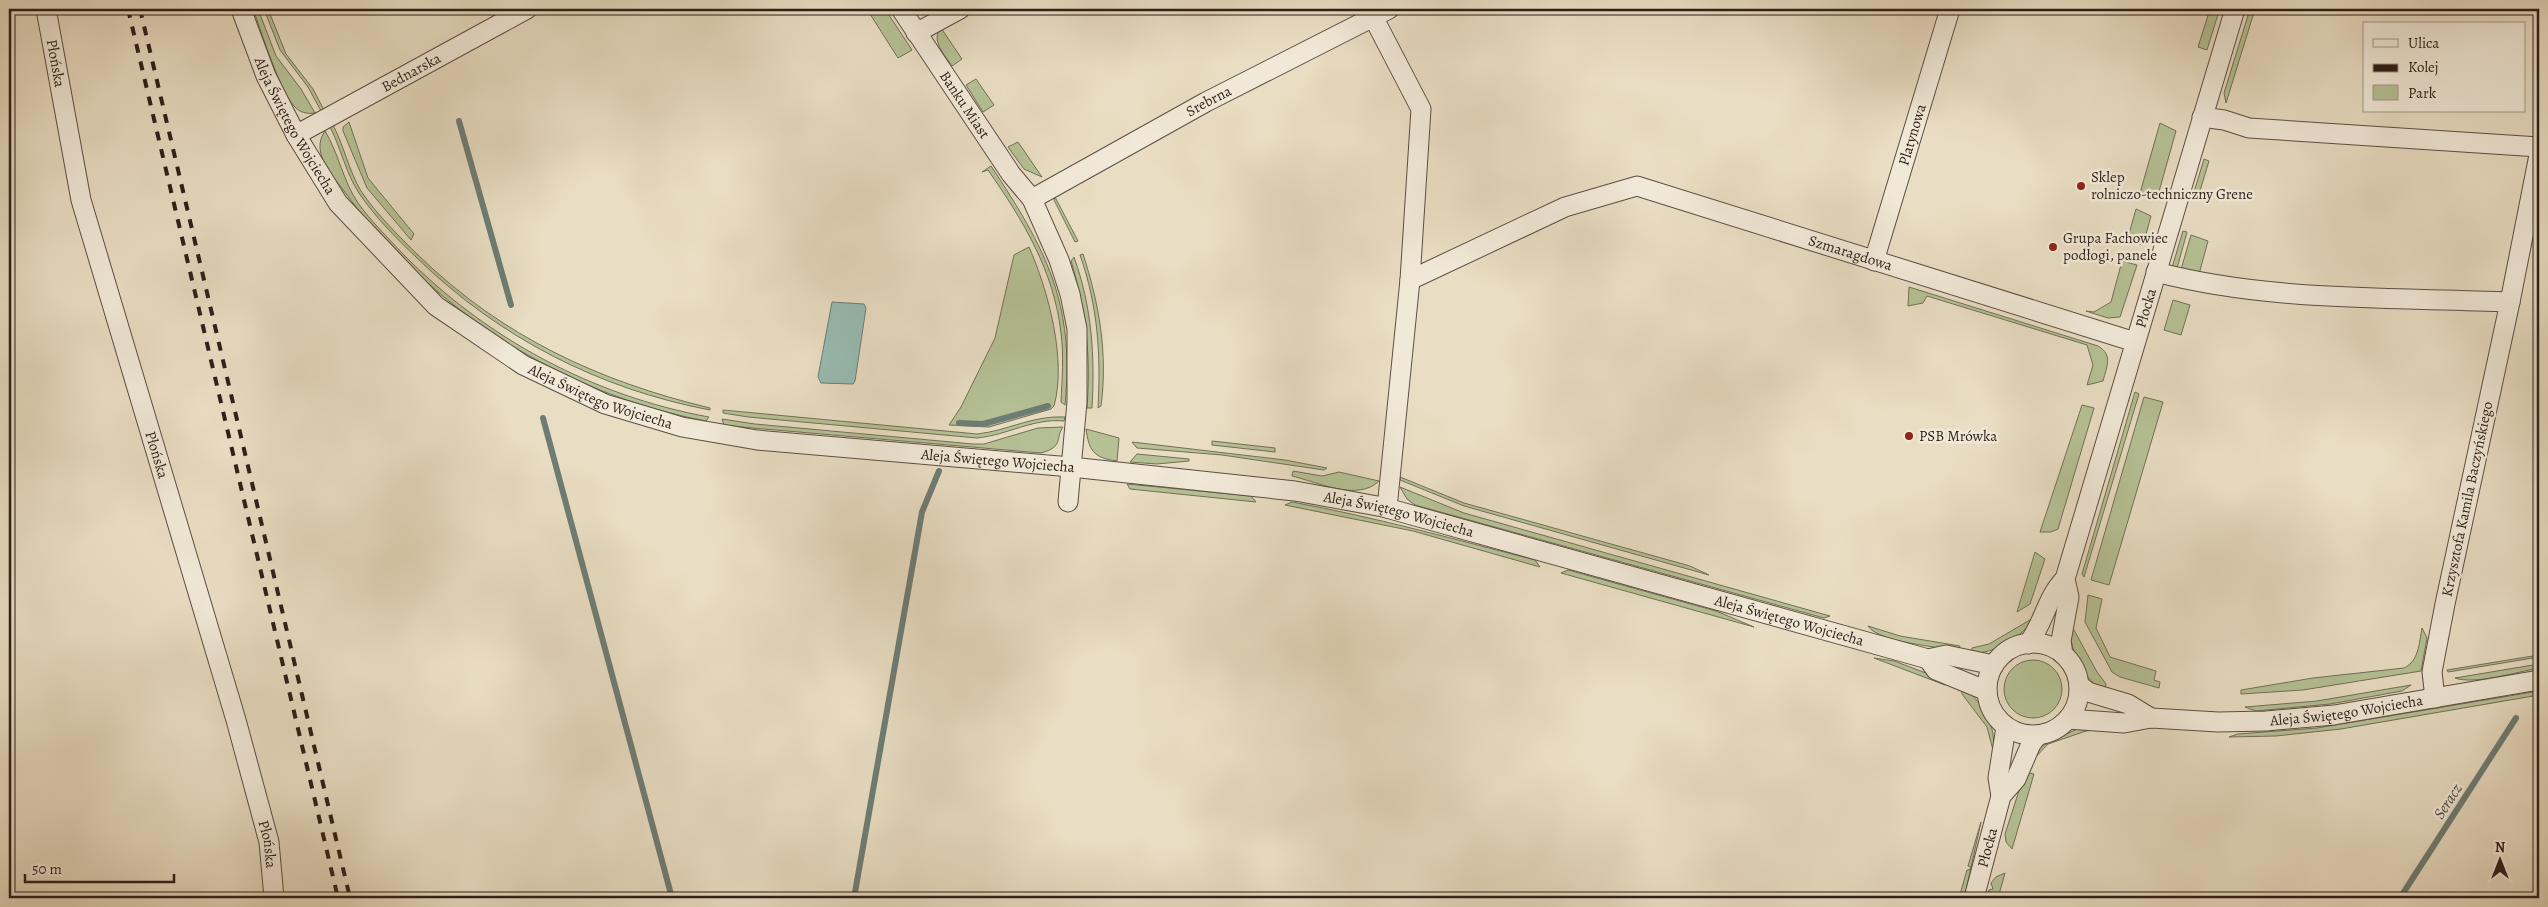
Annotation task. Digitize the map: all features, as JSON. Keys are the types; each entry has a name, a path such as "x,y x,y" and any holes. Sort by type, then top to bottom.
{"street":[{"name":"Płońska","path":"46,9 81,200 236,720 269,842 274,898"},
{"name":"Aleja Świętego Wojciecha","path":"241,9 266,76 296,135 338,203 436,306 523,365 605,404 682,427 756,440 1071,467 1295,491 1387,508 1928,659 1946,655 1994,664"},
{"name":"Bednarska","path":"296,135 527,9"},
{"name":"Banku Miast","path":"901,9 1010,174 1032,199 1059,260 1070,294 1076,329 1078,378 1068,502"},
{"path":"916,33 960,9"},
{"name":"Platynowa","path":"1874,261 1950,9"},
{"name":"Płocka","path":"2028,644 2037,632 2053,591 2065,579 2235,9"},
{"path":"1377,11 1422,109 1410,280 1387,508"},
{"name":"Srebrna","path":"1032,199 1206,102 1377,11"},
{"path":"2202,116 2248,128 2539,147"},
{"name":"Krzysztofa Kamila Baczyńskiego","path":"2435,698 2432,672 2445,604 2510,302 2539,156"},
{"name":"Szmaragdowa","path":"1410,280 1565,207 1637,186 2135,342"},
{"path":"2156,272 2219,286 2265,293 2510,302"},
{"name":"Płocka","path":"2063,654 2061,641 2069,597 2065,579"},
{"path":"2028,644 2047,646 2063,654 2071,663 2079,685 2077,703 2068,719 2049,733 2038,735 2027,735 2006,727 1992,711 1987,691 1990,673 1994,664 2009,650 2028,644"},
{"name":"Aleja Świętego Wojciecha","path":"1928,659 1936,670 1987,691"},
{"name":"Aleja Świętego Wojciecha","path":"2068,719 2124,723 2151,718 2218,722 2266,721 2334,715 2539,680"},
{"name":"Aleja Świętego Wojciecha","path":"2079,685 2088,692 2128,704 2151,718"},
{"name":"Płocka","path":"1974,898 2001,796 1998,778 2006,727"},
{"name":"Płocka","path":"2001,796 2016,779 2031,744 2038,735"}],"green space":[{"path":"253,9 258,9 276,56 301,89 315,113 301,112 294,106 283,88"},
{"path":"264,9 268,9 286,54 313,89 324,110 321,111 308,87 280,50"},
{"path":"870,9 885,9 912,50 898,58 870,14"},
{"path":"2210,9 2219,11 2207,50 2198,47"},
{"path":"2250,9 2255,9 2226,103 2224,93"},
{"path":"941,28 962,59 952,66 938,42 937,37"},
{"path":"976,79 994,105 983,112 966,85"},
{"path":"349,122 368,178 414,234 411,240 367,188 343,131 343,127"},
{"path":"2160,123 2176,131 2158,195 2140,193"},
{"path":"333,125 357,183 374,208 419,256 451,285 484,310 518,333 591,369 629,384 710,408 710,410 669,401 629,389 590,374 552,356 481,312 417,258 372,210 354,186 330,127"},
{"path":"325,131 348,186 363,210 403,254 469,312 505,337 543,359 583,378 624,394 666,407 709,417 706,421 653,408 601,390 551,367 503,340 458,309 417,273 378,234 334,178 321,155 321,139"},
{"path":"1018,142 1042,177 1024,169 1008,147"},
{"path":"2204,159 2209,161 2199,194 2194,192"},
{"path":"991,166 1027,224 1052,278 1060,306 1065,336 1067,369 1065,405 1061,402 1063,359 1061,333 1052,288 1025,227 988,170 982,172"},
{"path":"1055,197 1078,241 1075,242 1054,200"},
{"path":"2136,209 2151,216 2143,245 2127,241"},
{"path":"2183,231 2187,232 2176,272 2171,271"},
{"path":"2191,235 2208,241 2198,278 2180,273"},
{"path":"1029,247 1043,284 1054,325 1058,368 1054,406 1051,409 989,427 949,425 961,407 995,338 1014,255"},
{"path":"1083,254 1094,291 1103,348 1103,387 1101,406 1098,408 1099,369 1097,331 1091,293 1080,255"},
{"path":"1074,257 1085,294 1091,332 1092,408 1087,408 1088,352 1084,315 1071,261"},
{"path":"2122,261 2137,265 2120,317 2108,318 2086,311 2094,312 2111,302"},
{"path":"1909,287 2098,346 2106,353 2108,361 2103,381 2087,385 2093,365 2087,345 1927,296 1923,303 1908,306"},
{"path":"2173,300 2190,305 2181,335 2164,330"},
{"path":"2135,392 2139,394 2084,577 2082,574"},
{"path":"2144,397 2163,402 2109,585 2091,580"},
{"path":"2082,405 2094,408 2058,529 2051,532 2040,532"},
{"path":"723,410 977,434 1042,418 1065,417 1064,421 1031,424 999,434 977,438 748,417 723,413"},
{"path":"722,419 755,424 973,444 984,444 1038,428 1063,427 1056,445 1048,451 1041,453 752,428 724,425"},
{"path":"1086,429 1119,438 1117,461 1102,458 1094,452 1091,448"},
{"path":"1212,441 1275,448 1275,452 1212,445"},
{"path":"1132,442 1285,460 1327,468 1324,470 1222,455 1137,448"},
{"path":"1137,454 1189,459 1189,461 1157,464 1130,462"},
{"path":"1293,471 1322,476 1339,472 1379,481 1370,487 1360,490 1337,489 1292,476"},
{"path":"1400,477 1464,503 1690,566 1709,575 1464,506 1400,480"},
{"path":"1127,484 1251,496 1256,502 1130,489"},
{"path":"1400,487 1464,513 1830,616 1824,618 1415,505 1407,499"},
{"path":"1292,502 1384,521 1444,536 1535,560 1540,567 1413,531 1285,505"},
{"path":"2035,552 2045,559 2030,604 2017,612"},
{"path":"1568,570 1716,611 1754,627 1561,573"},
{"path":"2088,595 2102,599 2096,628 2110,657 2156,671 2154,680 2160,682 2159,688 2120,677 2112,672 2085,622"},
{"path":"2035,617 2023,631 2007,643 1990,651 1971,653 1972,648 1989,644"},
{"path":"1868,626 1900,636 1960,646 1959,651 1896,640 1874,632"},
{"path":"2070,628 2074,630 2097,672 2106,684 2105,691 2090,680 2079,664 2072,646"},
{"path":"2422,628 2427,638 2421,671 2303,690 2241,694 2241,690 2313,678 2404,668 2413,661 2419,645"},
{"path":"2539,655 2539,657 2448,672 2447,670"},
{"path":"1874,658 1894,661 1950,682 1945,685"},
{"path":"2027,660 2039,660 2054,668 2062,683 2062,695 2054,710 2039,718 2027,718 2012,710 2004,695 2004,683 2012,668"},
{"path":"2539,664 2539,668 2485,679 2463,680 2455,678"},
{"path":"2411,685 2402,691 2330,704 2256,711 2245,707 2317,701"},
{"path":"1961,686 1975,698 1990,722 1994,741 1993,750 1987,727 1962,694"},
{"path":"2539,691 2539,695 2341,729 2276,736 2229,737 2238,734 2317,728"},
{"path":"2077,729 2095,730 2086,731 2048,744 2033,760 2040,747"},
{"path":"2025,772 2034,774 2012,849 2006,842 2005,834"},
{"path":"1981,822 1966,890 1963,898 1959,898 1967,870 1971,867 1968,866"},
{"path":"2005,873 1998,898 1986,898 1989,890 1993,889 1991,883 1996,877"}],"water":[{"path":"832,302 864,304 866,308 853,384 821,383 818,377"}],"waterway":[{"path":"459,121 511,305"},
{"path":"959,423 983,424 1048,406"},
{"path":"543,418 672,898"},
{"path":"854,898 922,512 939,471"},
{"name":"Seracz","path":"2400,898 2516,718"}],"railway":[{"path":"128,9 338,898"},
{"path":"140,9 350,898"}],"place":[{"name":"Sklep rolniczo-techniczny Grene","path":"2081,186"},
{"name":"Grupa Fachowiec podłogi, panele","path":"2053,247"},
{"name":"PSB Mrówka","path":"1909,436"}]}
